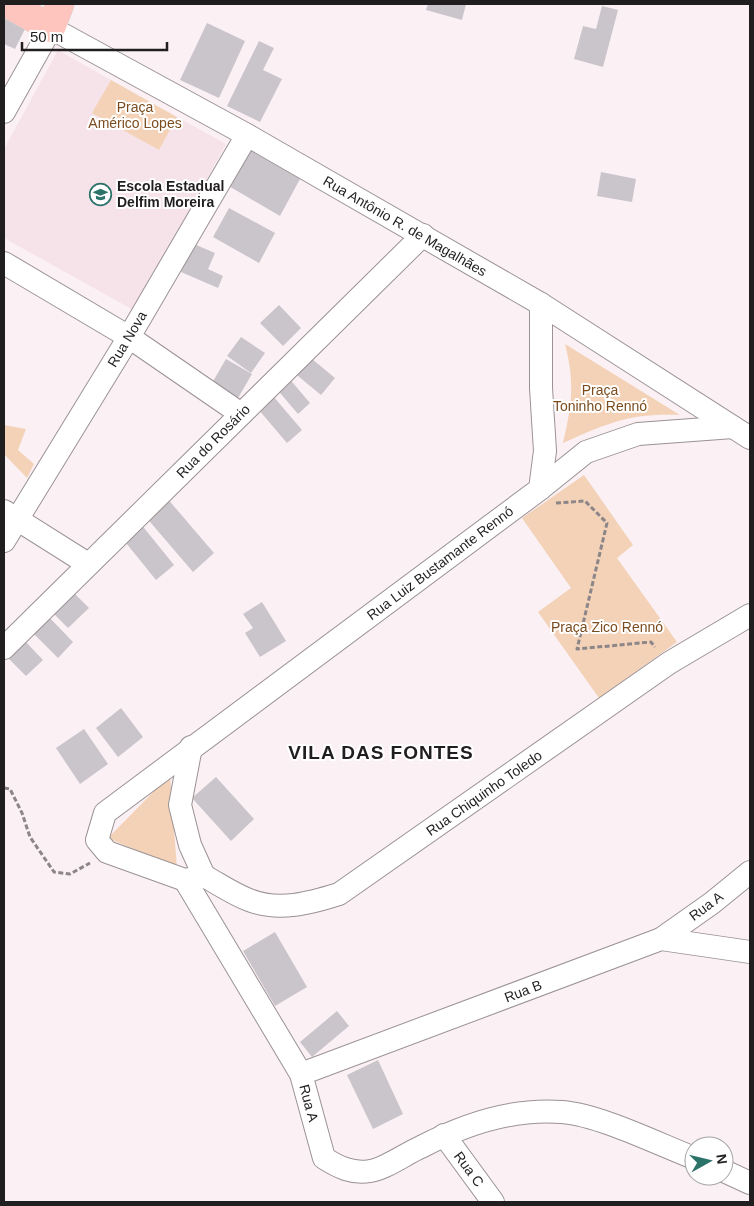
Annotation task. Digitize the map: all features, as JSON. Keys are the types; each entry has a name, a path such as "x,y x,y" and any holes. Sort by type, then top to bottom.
{"main road":[{"path":"8,4 56,16"}],"street":[{"path":"4,112 56,16"},
{"name":"Rua Antônio R. de Magalhães","path":"56,16 247,135 541,304 741,432"},
{"name":"Rua Nova","path":"4,541 11,515 129,337 247,135"},
{"name":"Rua do Rosário","path":"4,648 423,235"},
{"path":"4,263 129,337 241,414"},
{"path":"540,489 545,451 541,388 541,304"},
{"path":"540,489 586,452 638,434 741,432"},
{"name":"Rua Luiz Bustamante Rennó","path":"107,852 97,840 105,813 540,489"},
{"path":"11,515 88,564"},
{"name":"Rua Chiquinho Toledo","path":"107,852 195,878 249,900 278,905 305,905 339,894 669,662 747,623"},
{"name":"Rua A","path":"192,747 180,805 190,845 195,878 301,1074 324,1158 338,1167 356,1172 372,1171 444,1135 508,1114 563,1112 606,1123 684,1154"},
{"name":"Rua A","path":"661,939 750,872"},
{"name":"Rua B","path":"301,1074 661,939 750,952"},
{"name":"Rua C","path":"444,1135 493,1202"},
{"path":"734,1176 750,1184"}],"path":[{"path":"540,489 548,504 585,501 607,523 577,650 651,642 669,662"},
{"path":"4,788 10,789 22,813 30,837 54,872 70,874 107,852"}],"shaded area":[{"name":"Escola Estadual Delfim Moreira","path":"58,50 111,80 93,113 159,150 177,117 226,144 135,311 4,238 4,149"}],"green space":[{"name":"Praça Américo Lopes","path":"111,80 177,117 159,150 92,113"},
{"name":"Praça Toninho Rennó","path":"565,344 680,415 647,416 620,421 563,443 569,417 571,394 570,371"},
{"path":"4,425 26,429 18,450 34,464 27,478 4,454"},
{"name":"Praça Zico Rennó","path":"584,475 633,545 617,558 677,642 599,698 538,612 571,588 522,518"},
{"path":"170,775 177,869 108,838"}],"building":[{"path":"428,4 466,4 462,20 426,10"},
{"path":"602,6 618,10 603,67 574,59 583,26 596,29"},
{"path":"4,14 27,25 15,49 4,44"},
{"path":"207,23 245,41 219,98 180,80"},
{"path":"259,41 274,48 263,70 282,79 260,122 227,106"},
{"path":"248,149 300,179 280,216 227,185"},
{"path":"601,172 636,179 632,202 597,196"},
{"path":"229,208 275,233 259,263 213,237"},
{"path":"194,244 215,253 208,269 223,276 218,288 181,272"},
{"path":"279,305 301,328 283,346 260,323"},
{"path":"241,337 265,353 251,373 227,356"},
{"path":"306,354 335,378 321,395 292,371"},
{"path":"226,359 252,374 238,398 212,383"},
{"path":"287,376 310,403 298,414 275,387"},
{"path":"273,396 302,430 287,443 258,409"},
{"path":"166,497 214,553 193,572 145,516"},
{"path":"140,523 174,565 156,580 122,538"},
{"path":"71,590 89,608 68,628 51,611"},
{"path":"262,602 286,641 260,657 245,633 253,628 243,614"},
{"path":"46,614 73,642 58,658 30,630"},
{"path":"24,640 43,660 26,676 7,657"},
{"path":"121,708 143,737 118,757 96,728"},
{"path":"84,729 108,764 80,784 56,748"},
{"path":"216,777 254,819 231,841 192,798"},
{"path":"275,932 307,987 275,1006 243,951"},
{"path":"337,1011 349,1026 312,1057 300,1042"},
{"path":"378,1060 403,1114 373,1129 347,1075"}],"place":[{"name":"Escola Estadual Delfim Moreira","path":"101,194"}],"district":[{"name":"VILA DAS FONTES","path":"381,752"}]}
